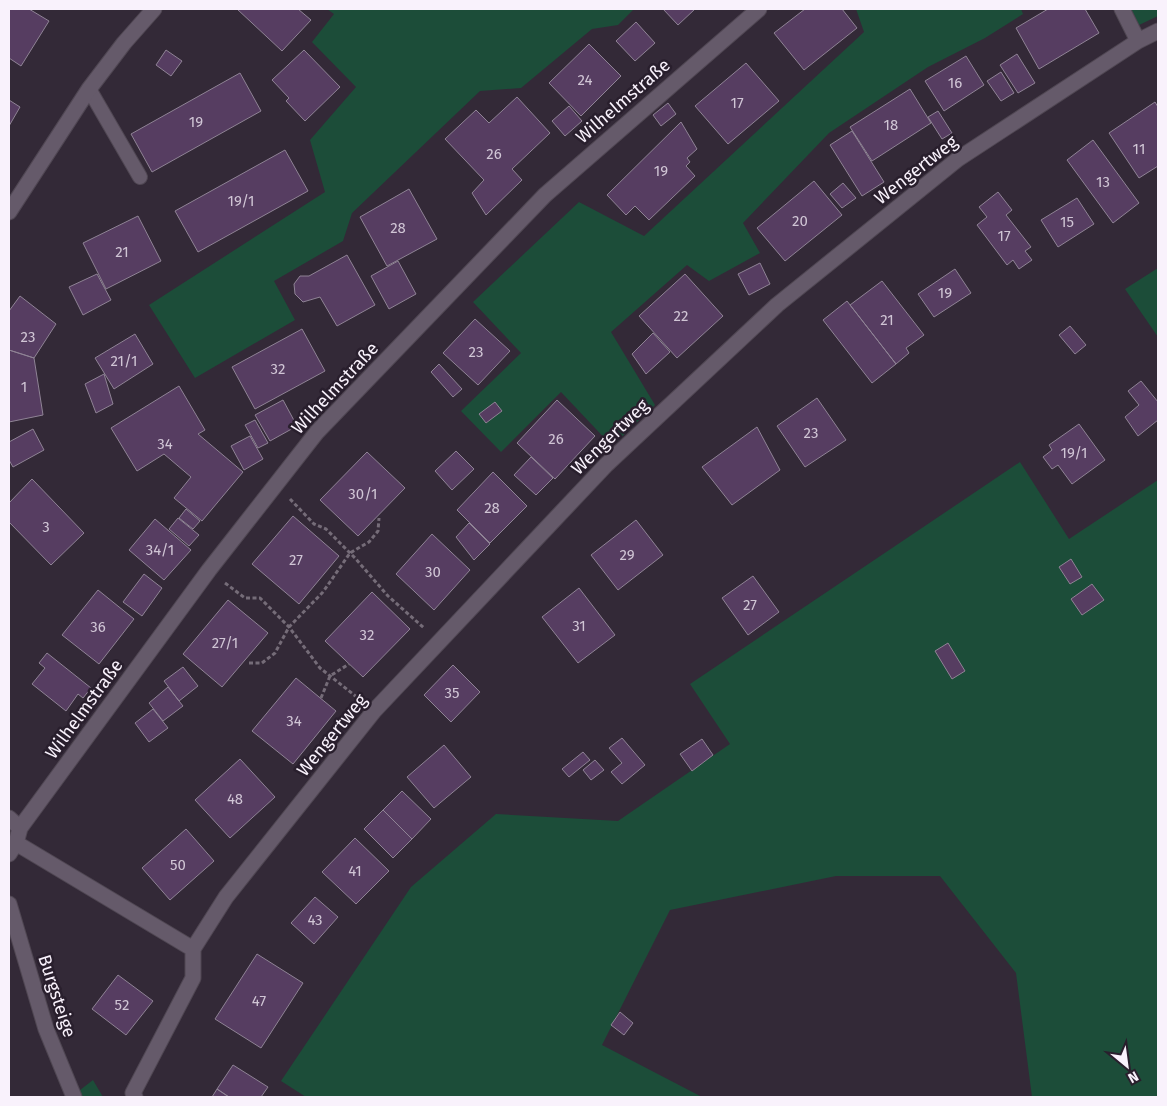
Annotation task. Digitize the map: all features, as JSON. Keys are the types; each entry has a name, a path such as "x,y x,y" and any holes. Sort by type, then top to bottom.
{"street":[{"path":"9,212 88,89 124,42 154,9"},
{"name":"Wilhelmstraße","path":"12,849 20,828 209,570 317,432 544,195 759,9"},
{"path":"1122,9 1138,41"},
{"name":"Wengertweg","path":"193,949 226,897 374,711 606,465 777,305 958,159 1138,41 1158,31"},
{"path":"9,818 20,828"},
{"path":"12,849 193,949 193,978 133,1093 135,1097"},
{"name":"Burgsteige","path":"9,904 46,1029 74,1097"}],"lane":[{"path":"88,89 140,177"}],"path":[{"path":"276,484 314,524 326,529 388,596 440,642"},
{"path":"249,663 262,663 275,653 289,627 323,592 350,553 369,542 378,531 379,518"},
{"path":"209,570 245,598 260,598 289,627 320,668 374,711"},
{"path":"321,698 330,676 349,664"}],"green space":[{"path":"327,9 634,9 618,25 592,29 521,88 480,91 352,213 343,241 274,281 295,320 195,378 149,305 325,192 310,140 356,87 312,42 334,14"},
{"path":"856,9 1021,9 1023,14 985,38 928,67 829,133 743,223 760,253 709,281 687,265 611,332 655,405 612,446 561,392 501,452 461,411 521,353 473,302 579,202 644,236 864,32"},
{"path":"1131,9 1158,9 1158,16 1139,25"},
{"path":"1158,268 1158,337 1125,289"},
{"path":"1020,462 1069,539 1158,480 1158,1097 1032,1097 1016,973 940,876 836,876 670,910 602,1045 702,1097 306,1097 281,1081 411,887 496,814 618,821 730,744 690,684"},
{"path":"93,1080 103,1097 71,1097"}],"building":[{"path":"9,9 29,9 49,21 21,66 9,58"},
{"path":"237,9 298,9 311,20 282,51"},
{"path":"663,9 695,9 678,25"},
{"path":"805,9 842,9 857,28 804,70 774,33"},
{"path":"1048,9 1085,9 1099,33 1039,69 1016,28"},
{"path":"636,22 655,43 635,61 616,41"},
{"path":"589,44 621,76 581,116 549,83"},
{"path":"166,50 182,61 171,76 156,65"},
{"path":"304,50 340,87 305,121 286,101 289,98 272,80"},
{"path":"1017,54 1035,83 1018,93 1000,65"},
{"path":"966,56 984,85 944,111 925,81"},
{"path":"746,63 779,101 728,144 695,106"},
{"path":"1001,72 1014,93 1001,101 987,81"},
{"path":"240,73 261,111 152,172 131,134"},
{"path":"910,89 931,123 872,161 850,127"},
{"path":"517,97 550,133 512,169 522,180 486,215 472,193 484,180 445,139 476,110 489,123"},
{"path":"9,100 20,107 9,126"},
{"path":"1155,102 1158,107 1158,166 1139,178 1109,133"},
{"path":"668,103 676,114 661,126 653,115"},
{"path":"569,106 582,121 565,136 552,121"},
{"path":"938,111 952,133 942,139 928,117"},
{"path":"681,122 697,149 687,158 690,162 686,166 695,176 649,220 635,206 626,215 607,195"},
{"path":"852,131 884,182 862,196 830,145"},
{"path":"1093,140 1139,203 1113,223 1067,160"},
{"path":"285,150 308,191 198,252 175,211"},
{"path":"814,181 842,215 785,261 757,228"},
{"path":"843,183 856,198 842,208 830,194"},
{"path":"409,189 437,239 387,266 360,217"},
{"path":"998,192 1012,210 1006,215 1031,247 1025,251 1032,260 1019,269 1013,260 1007,265 977,225 987,217 979,207"},
{"path":"1077,198 1094,224 1058,247 1041,220"},
{"path":"138,216 161,261 106,289 83,243"},
{"path":"347,255 375,305 337,326 320,297 303,302 295,294 294,284 300,276 309,276"},
{"path":"398,261 416,294 389,309 371,276"},
{"path":"760,263 770,284 749,295 738,274"},
{"path":"955,269 971,293 934,317 918,294"},
{"path":"97,274 111,300 83,315 69,287"},
{"path":"685,274 723,316 677,358 639,316"},
{"path":"882,281 924,335 906,348 909,353 896,364 850,305"},
{"path":"20,296 56,324 34,358 9,350 9,311"},
{"path":"847,301 896,364 872,383 823,320"},
{"path":"475,319 510,351 478,385 443,353"},
{"path":"1070,326 1086,345 1075,354 1059,335"},
{"path":"302,329 325,371 255,409 232,367"},
{"path":"653,333 670,352 646,374 632,354"},
{"path":"135,334 153,364 114,389 95,358"},
{"path":"9,350 34,358 43,415 9,422"},
{"path":"439,364 462,389 453,397 431,372"},
{"path":"104,374 113,404 96,413 85,384"},
{"path":"1141,381 1158,402 1158,420 1138,436 1125,417 1139,405 1128,391"},
{"path":"179,386 205,430 198,434 243,472 202,521 174,498 191,477 164,454 137,471 111,428"},
{"path":"817,398 846,440 805,467 777,426"},
{"path":"283,400 297,426 270,441 255,415"},
{"path":"557,400 595,436 555,479 517,443"},
{"path":"495,402 502,411 486,423 479,414"},
{"path":"255,420 268,443 258,448 245,425"},
{"path":"1079,424 1105,460 1072,484 1058,465 1052,469 1043,457 1052,450 1049,445"},
{"path":"757,427 780,470 732,505 702,467"},
{"path":"33,429 44,450 13,467 9,460 9,442"},
{"path":"250,436 263,459 244,470 231,446"},
{"path":"456,451 474,469 452,490 435,471"},
{"path":"367,452 405,488 358,536 320,500"},
{"path":"531,457 553,478 536,495 514,475"},
{"path":"493,472 527,506 490,543 457,510"},
{"path":"32,479 84,533 51,565 9,522 9,503"},
{"path":"186,509 200,521 193,529 179,518"},
{"path":"293,516 339,556 299,604 252,564"},
{"path":"178,518 199,535 189,546 169,529"},
{"path":"155,519 191,550 164,580 129,550"},
{"path":"636,520 663,555 618,590 591,555"},
{"path":"469,523 490,544 474,560 456,537"},
{"path":"432,534 470,570 434,610 396,574"},
{"path":"1071,559 1082,577 1070,584 1059,567"},
{"path":"144,574 162,588 142,616 123,602"},
{"path":"753,576 779,612 748,635 722,598"},
{"path":"1092,584 1104,600 1082,615 1071,599"},
{"path":"579,588 615,635 578,663 542,617"},
{"path":"98,590 134,619 99,664 62,635"},
{"path":"372,592 410,629 363,677 325,641"},
{"path":"228,600 268,633 222,687 183,654"},
{"path":"948,643 965,671 952,679 935,651"},
{"path":"47,653 91,688 83,698 78,694 66,711 32,684 45,668 39,663"},
{"path":"453,665 480,692 451,722 424,695"},
{"path":"183,667 198,686 179,701 164,681"},
{"path":"296,678 336,711 293,764 252,731"},
{"path":"168,687 183,706 163,721 149,703"},
{"path":"153,709 168,728 149,742 135,723"},
{"path":"622,738 645,765 622,784 611,772 622,763 609,748"},
{"path":"702,739 713,755 692,771 680,754"},
{"path":"444,745 471,777 434,808 407,777"},
{"path":"583,752 590,760 569,777 562,769"},
{"path":"240,759 275,797 230,838 195,800"},
{"path":"595,760 604,770 591,780 583,770"},
{"path":"402,791 431,819 412,839 383,810"},
{"path":"383,810 412,839 393,858 364,829"},
{"path":"186,829 214,861 170,900 142,868"},
{"path":"355,838 389,871 356,904 322,872"},
{"path":"315,897 338,917 314,944 291,923"},
{"path":"257,954 303,983 261,1048 215,1019"},
{"path":"118,975 153,1001 126,1035 92,1009"},
{"path":"620,1012 633,1023 624,1035 611,1025"},
{"path":"233,1065 268,1087 261,1097 229,1097 217,1089"},
{"path":"217,1089 229,1097 212,1097"}]}
